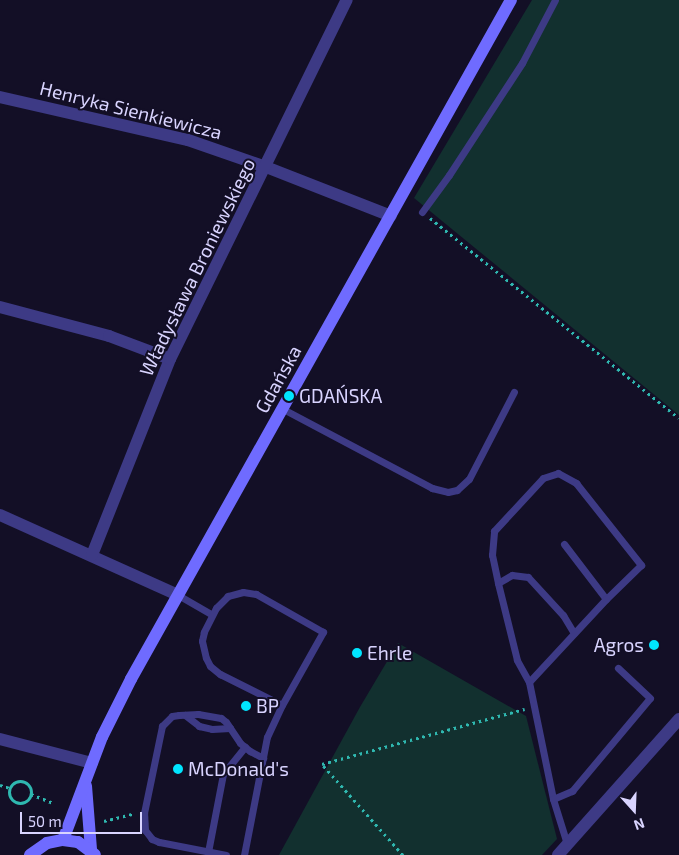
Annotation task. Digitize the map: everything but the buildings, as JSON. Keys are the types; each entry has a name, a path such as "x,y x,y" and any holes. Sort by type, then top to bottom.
{"main road":[{"name":"Gdańska","path":"63,840 112,713 512,0"},
{"name":"Gdańska","path":"86,781 93,853"},
{"path":"30,855 47,843 63,840 78,842 93,853"}],"street":[{"name":"Władysława Broniewskiego","path":"92,555 170,359 347,0"},
{"name":"Henryka Sienkiewicza","path":"0,97 188,140 266,167 391,216"},
{"path":"0,306 109,336 170,359"},
{"path":"0,515 178,595"},
{"path":"558,855 674,734 679,719"},
{"path":"0,739 92,762"}],"lane":[{"path":"422,212 449,175 522,63 555,0"},
{"path":"283,408 432,488 448,492 457,490 470,479 514,392"},
{"path":"529,682 606,599 641,565 576,483 558,473 543,478 494,531 492,555 517,660 529,682 553,799 567,844"},
{"path":"564,544 606,599"},
{"path":"498,583 512,575 528,577 563,615 574,633"},
{"path":"244,855 270,728 323,632 262,597 249,593 228,596 212,615 202,641 203,650 210,666 233,681 282,705"},
{"path":"178,595 212,615"},
{"path":"553,799 572,790 650,698 618,668"},
{"path":"186,715 199,726 212,729 230,728"},
{"path":"226,855 152,839 144,826 145,810 162,726 172,716 209,715 221,718 245,747 263,758"},
{"path":"208,852 223,774 245,747"}],"path":[{"path":"422,212 679,418"},
{"path":"403,855 322,764 534,706"},
{"path":"24,782 29,786 31,794 25,802 15,801 9,793 13,783 24,782"},
{"path":"0,785 10,788"},
{"path":"31,794 53,803"},
{"path":"104,821 145,810"}],"green space":[{"path":"532,0 679,0 679,415 414,198"},
{"path":"398,643 526,716 557,839 542,855 279,855 360,707"}],"place":[{"name":"GDAŃSKA","path":"289,396"},
{"name":"Agros","path":"654,645"},
{"name":"Ehrle","path":"357,653"},
{"name":"BP","path":"246,706"},
{"name":"McDonald's","path":"178,769"}]}
